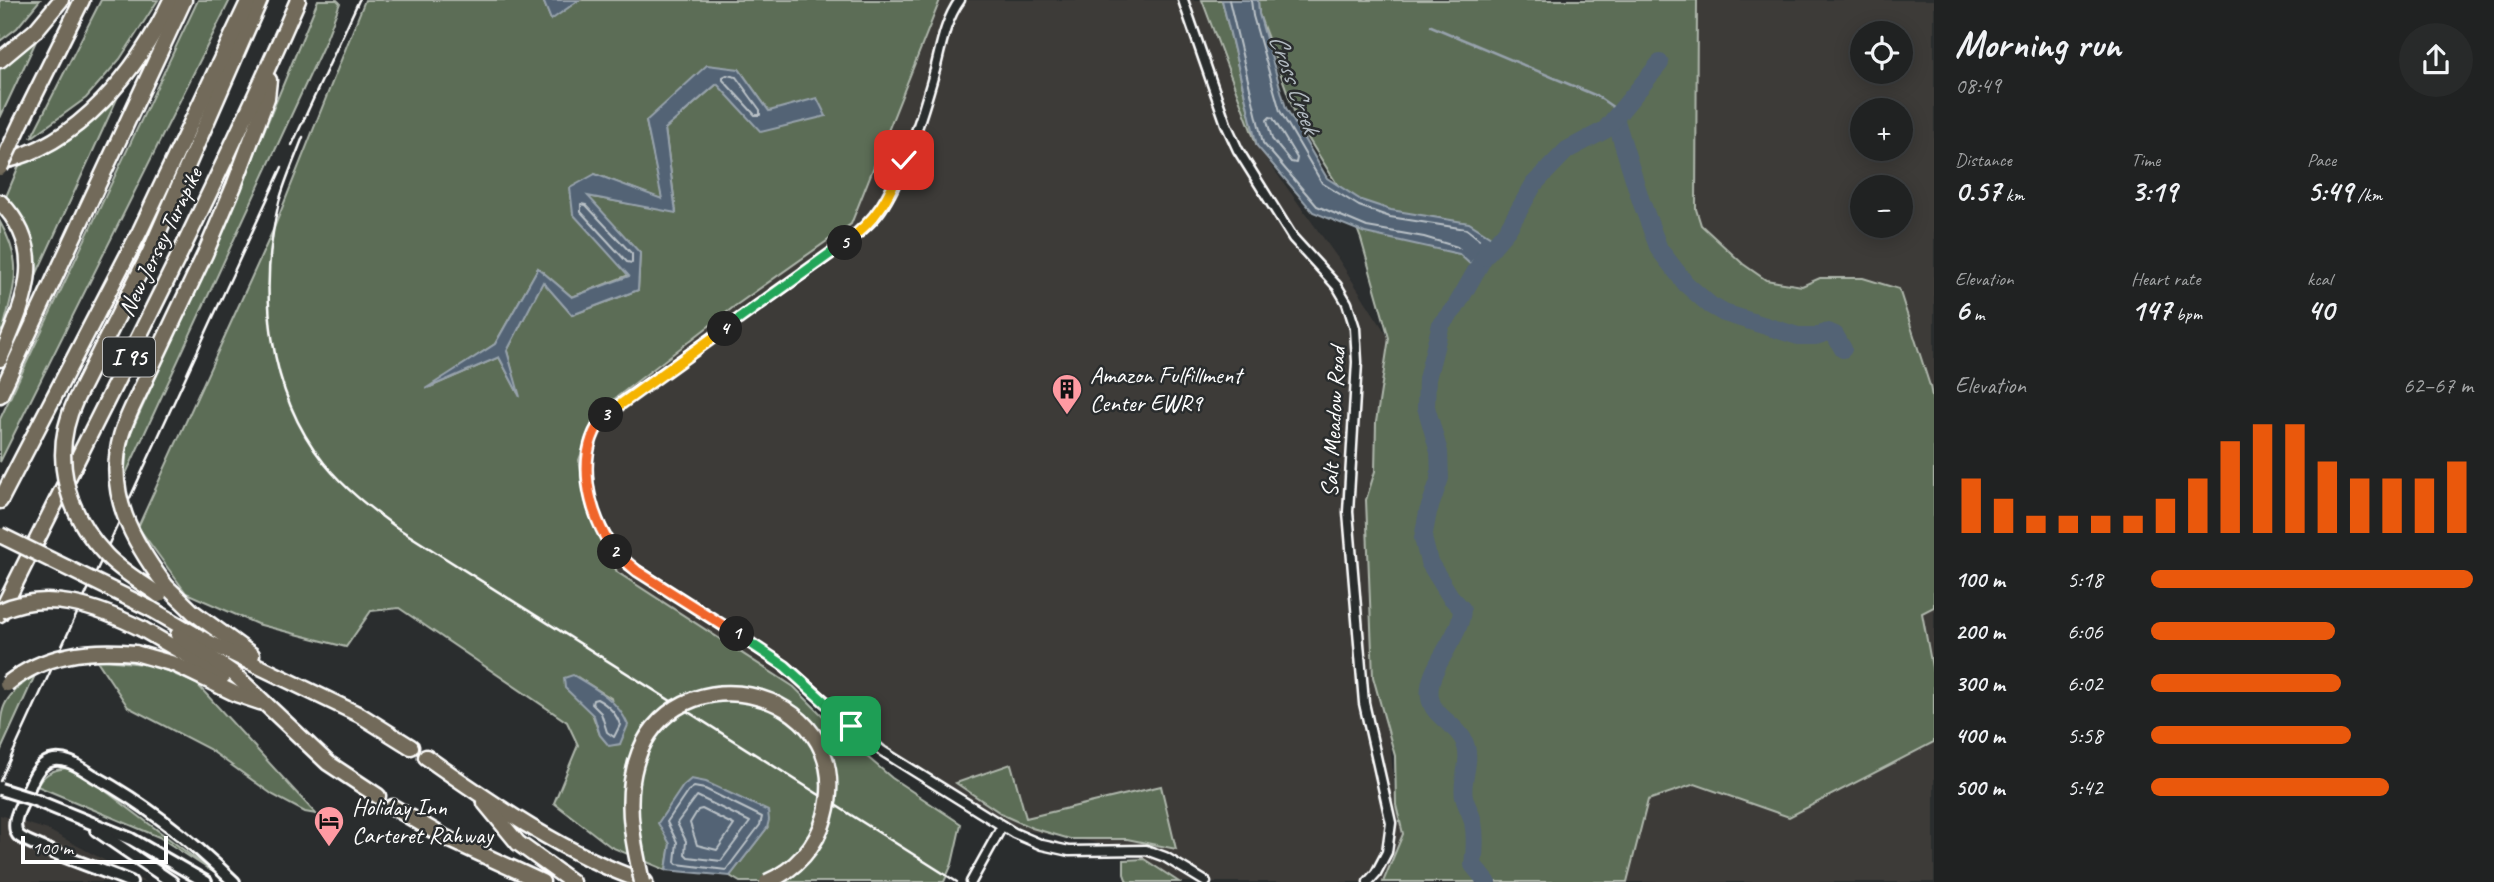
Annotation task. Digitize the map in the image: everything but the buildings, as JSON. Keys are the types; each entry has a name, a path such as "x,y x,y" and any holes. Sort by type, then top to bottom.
{"highway":[{"path":"0,60 36,30 61,0"},
{"path":"0,168 82,0"},
{"path":"0,162 42,148 92,111 135,61 171,0"},
{"path":"0,395 184,0"},
{"name":"New Jersey Turnpike","path":"0,501 140,231 249,0"},
{"path":"260,0 149,254 76,399 62,441 64,474 75,509 84,526 107,556 163,590 294,682"},
{"path":"163,590 127,525 117,487 116,469 121,436 234,187 271,64 298,0"},
{"name":"New Jersey Turnpike","path":"0,612 261,99"},
{"path":"0,202 15,219 23,234 29,267 24,300 0,359"},
{"path":"0,535 147,618 216,671 263,702 328,763 378,796"},
{"path":"0,544 147,618 208,642 294,682 360,715 411,747"},
{"path":"0,612 22,604 59,601 147,618"},
{"path":"3,688 21,673 56,657 96,652 135,653 174,664 236,694 263,702"},
{"path":"637,882 631,804 634,770 646,740 659,723 677,708 710,694 733,692 768,699 790,712 807,728 823,757 829,788 824,819 810,848 789,870 767,882"},
{"path":"426,757 475,791 589,859 644,882"},
{"path":"475,791 518,843 572,882"},
{"path":"393,807 439,835 542,882"},
{"path":"633,841 644,882"},
{"path":"493,859 523,882"}],"main road":[{"path":"131,882 19,836 15,824 18,814 34,778 44,764 54,760 70,762 126,793 172,825 234,882"},
{"path":"0,789 35,800 131,839 206,882"},
{"path":"79,818 172,882"}],"street":[{"path":"960,0 946,26 929,92 912,139 890,193 877,215 849,241 617,405 604,417 595,430 590,445 587,468 591,492 611,546 629,565 785,666 882,751 1028,840 1069,851 1146,850 1165,857 1206,882"},
{"name":"Salt Meadow Road","path":"1183,0 1226,124 1238,149 1293,237 1332,279 1342,294 1355,328 1357,362 1348,512 1364,703 1391,823 1387,852 1368,882"},
{"path":"971,882 1002,826"}],"shaded area":[{"path":"940,0 1202,0 1257,146 1337,257 1389,338 1376,422 1375,471 1366,500 1396,805 1403,834 1383,882 1179,882 1144,859 1092,842 1024,830 979,807 617,572 587,508 579,460 596,413 735,306 851,224"},
{"path":"1697,0 1934,0 1934,407 1930,386 1820,278 1802,286 1766,280 1743,264 1701,225 1696,209"},
{"path":"1934,607 1934,678 1922,613"},
{"path":"1934,742 1934,882 1627,882 1648,800 1695,784 1789,817"},
{"path":"0,815 48,830 145,882 0,882"}],"green space":[{"path":"0,0 40,0 17,28 0,41"},
{"path":"101,0 158,0 120,59 86,98 31,138"},
{"path":"198,0 230,0 0,462 0,419"},
{"path":"318,0 337,0 340,3 325,42 124,478 128,439 236,199"},
{"path":"365,0 543,0 551,19 579,0 940,0 851,224 735,306 596,413 579,460 587,508 617,572 794,687 845,738 892,778 961,824 952,864 944,882 740,882 730,876 767,828 670,844 666,870 611,847 554,803 578,745 567,722 399,608 371,611 346,647 257,624 186,593 138,527 274,228","holes":["739,69 769,111 717,84 665,129 676,212 587,196 640,253 638,290 572,315 543,281 507,351 518,393 499,357 430,387 495,344 538,268 572,297 629,275 574,214 595,174 663,200 646,121","579,678 611,698 620,744 609,745 600,735"]},
{"path":"1202,0 1222,0 1257,146"},
{"path":"1258,0 1697,0 1696,209 1701,225 1743,264 1766,280 1802,286 1820,278 1863,278 1899,289 1930,386 1934,407 1934,607 1922,613 1934,678 1934,742 1789,817 1695,784 1648,800 1627,882 1383,882 1403,834 1396,805 1395,756 1373,677 1366,500 1375,471 1376,422 1389,338 1361,239 1345,197 1298,122 1259,14"},
{"path":"37,39 0,118 0,63"},
{"path":"121,90 32,284 32,248 27,228 5,199 20,163"},
{"path":"0,222 13,251 15,275 3,330 0,331"},
{"path":"96,659 153,665 197,684 316,814 305,812 273,795 209,749 128,707"},
{"path":"36,673 0,752 4,705 15,691"},
{"path":"1011,764 1026,818 1161,786 1176,849 1127,839 1070,839 1032,828 1005,816 956,783"},
{"path":"66,768 83,774 213,872 159,837 37,786 49,773"},
{"path":"1144,859 1179,882 1127,882 1124,860"}],"water":[{"path":"543,0 579,0 551,20"},
{"path":"1222,0 1258,0 1259,14 1286,108 1327,178 1361,200 1391,210 1469,223 1491,237 1470,264 1459,254 1365,233 1313,212 1257,146"},
{"path":"707,65 739,69 769,111 817,98 826,116 761,132 717,84 665,129 676,213 588,196 640,253 638,290 572,315 543,282 507,351 520,397 499,357 425,389 495,344 538,268 572,297 629,276 573,214 570,188 595,174 662,199 646,121"},
{"path":"573,675 605,696 624,716 628,725 620,744 609,746 600,735 594,716 565,688 564,678"},
{"path":"691,779 706,782 768,811 767,828 730,876 666,870 670,844 658,823 683,786"}],"waterway":[{"path":"1431,26 1597,96 1620,112"},
{"path":"1484,257 1508,229 1534,184 1567,150 1605,130 1660,63"},
{"path":"1615,118 1659,249 1686,284 1710,305 1724,313 1798,336 1816,336 1828,332 1835,335 1843,349"},
{"name":"Cross Creek","path":"1462,238 1484,257 1455,308 1441,324 1427,379 1426,407 1439,452 1440,478 1428,512 1423,538 1429,562 1450,596 1462,609 1456,632 1433,676 1430,698 1435,710 1459,733 1466,747 1463,790 1474,828 1473,865 1487,882"}],"railway":[{"path":"292,145 359,0"},
{"path":"303,137 279,202 269,270 269,304 279,372 290,404 305,435 324,463 358,498 396,527 957,882"},
{"path":"0,781 282,167"}],"place":[{"name":"Amazon Fulfillment Center EWR9","path":"1067,416"},
{"name":"Holiday Inn Carteret Rahway","path":"329,848"}],"route":[{"path":"851,726 785,666 622,560 606,538 600,524 589,484 587,461 595,430 617,405 865,228 886,202 904,160"}]}
